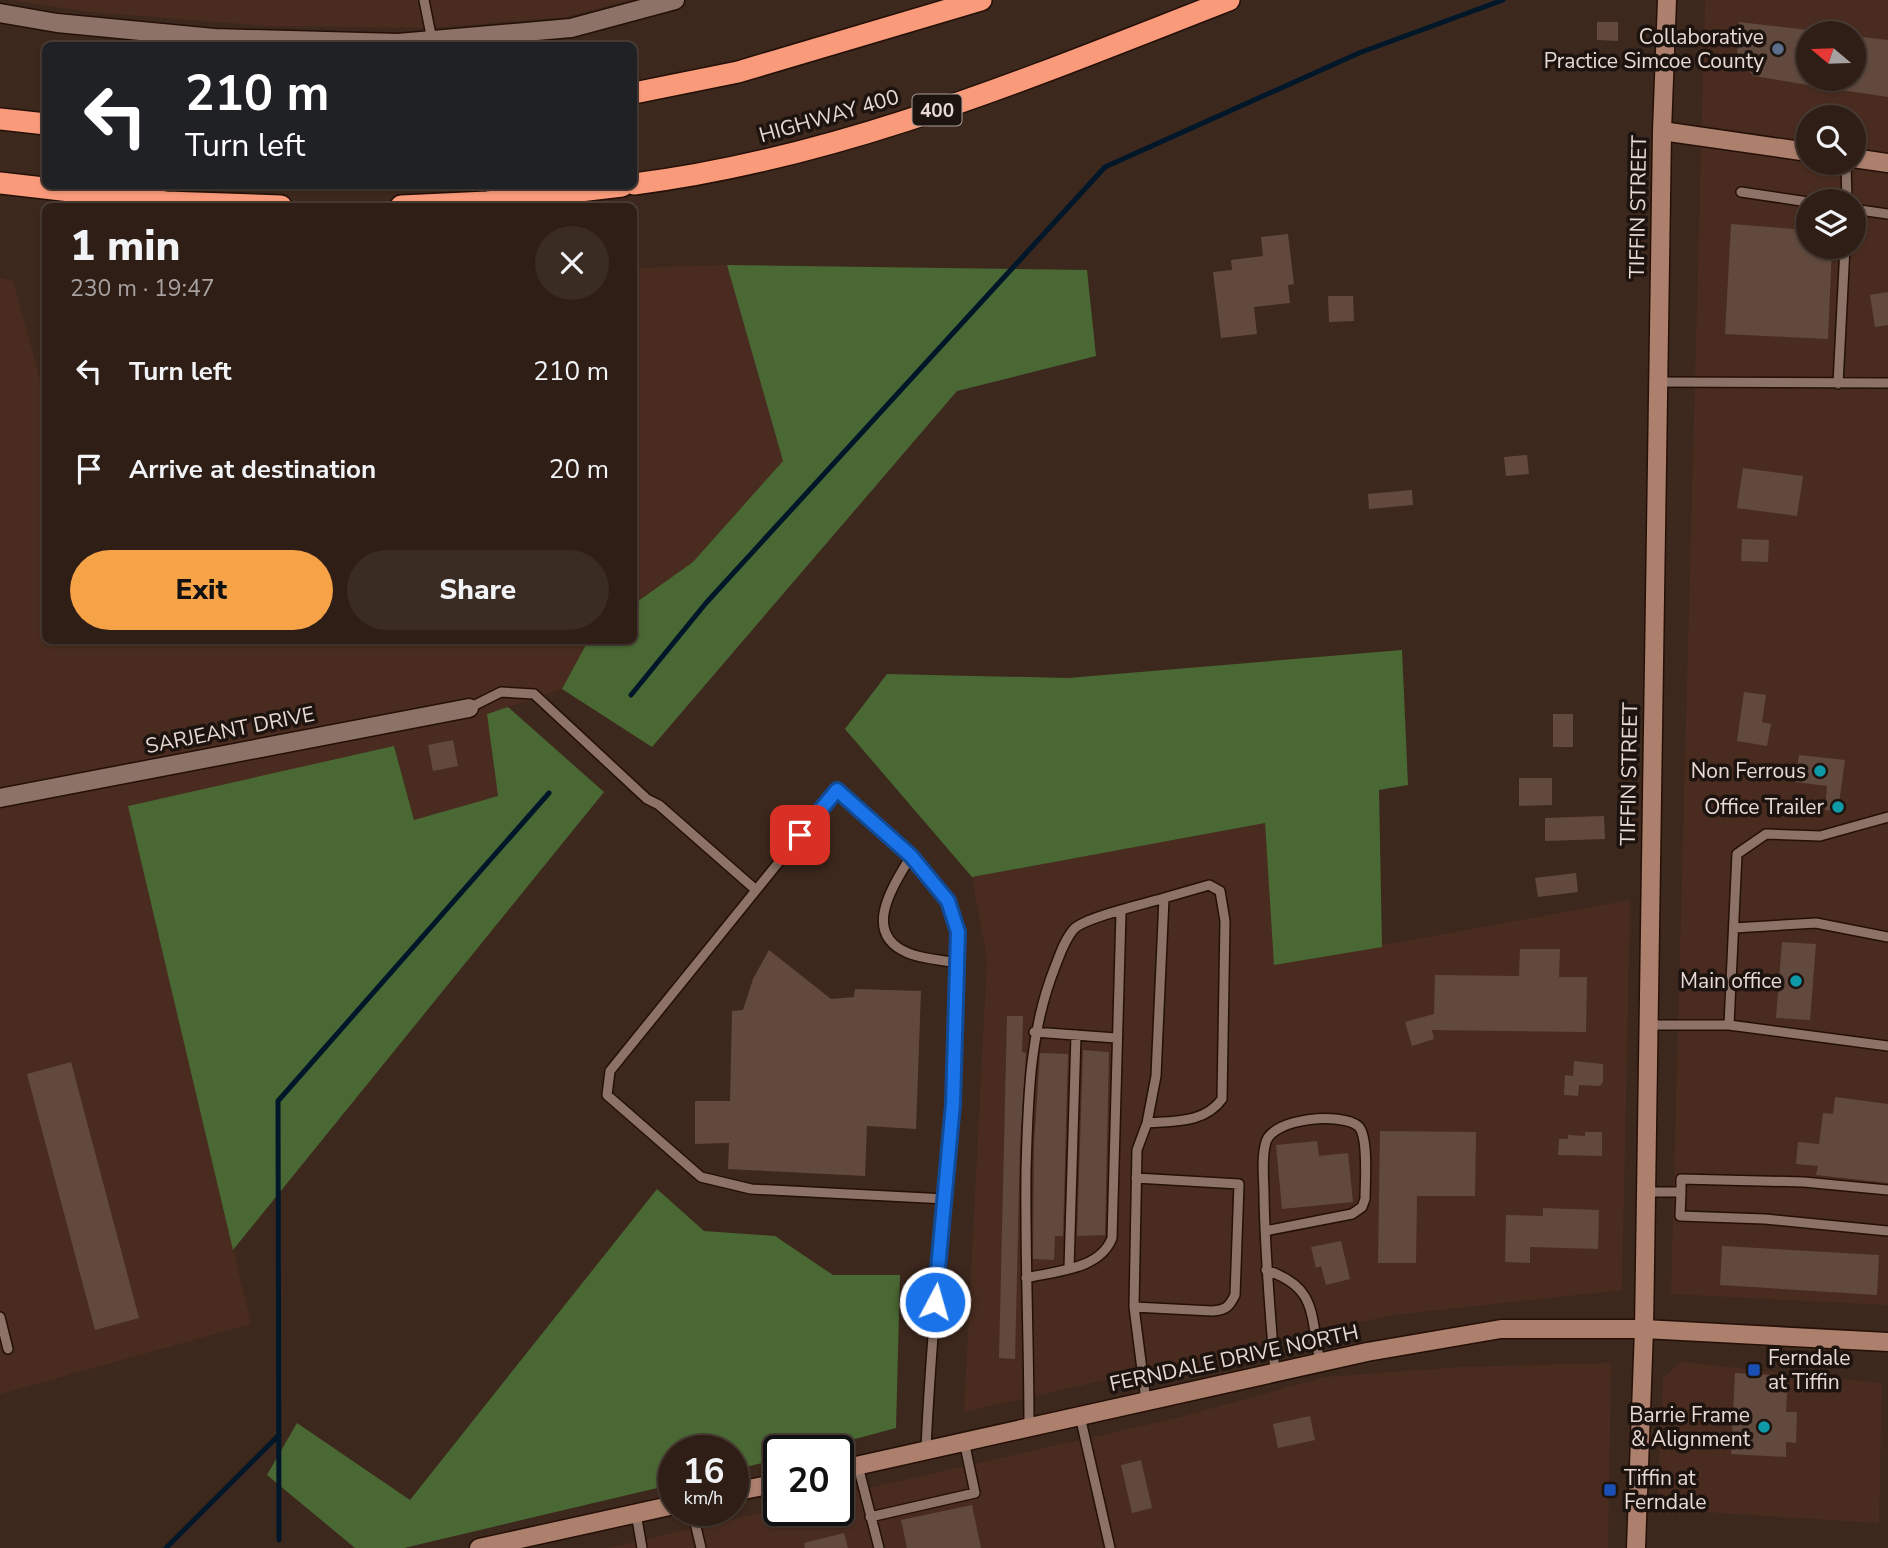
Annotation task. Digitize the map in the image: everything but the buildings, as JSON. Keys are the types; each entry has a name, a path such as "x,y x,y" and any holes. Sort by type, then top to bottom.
{"highway":[{"path":"637,92 738,72 981,0"},
{"name":"HIGHWAY 400","path":"637,183 793,155 966,102 1229,0"},
{"path":"0,119 42,124"},
{"path":"0,183 42,188"},
{"path":"52,189 195,203"},
{"path":"466,203 597,189"}],"street":[{"path":"409,42 571,28 621,7 675,0"},
{"name":"TIFFIN STREET","path":"1636,1548 1644,1329 1662,131 1667,0"},
{"path":"0,13 57,23 214,38 361,42"},
{"path":"1662,131 1796,150"},
{"path":"1866,160 1888,163"},
{"name":"SARJEANT DRIVE","path":"0,798 469,708"},
{"name":"FERNDALE DRIVE NORTH","path":"854,1467 1320,1362 1501,1329 1644,1329 1888,1342"},
{"path":"479,1548 526,1543 658,1508"}],"lane":[{"path":"424,0 432,40"},
{"path":"1741,192 1796,200"},
{"path":"1866,211 1888,214"},
{"path":"1838,384 1844,259"},
{"path":"1658,382 1888,383"},
{"path":"469,708 501,692 534,694 647,799 659,805 756,890"},
{"path":"926,1450 930,1348 946,1199 953,1104 958,932 948,901 911,856 837,790 610,1071 607,1095 701,1177 751,1189 946,1199"},
{"path":"1729,1025 1737,854 1766,834 1820,835 1888,817"},
{"path":"911,856 885,900 884,927 890,940 908,953 957,963"},
{"path":"1029,1427 1027,1125 1034,1032 1046,988 1074,928 1088,919 1121,912 1209,885 1220,891 1225,921 1222,1098 1213,1112 1193,1119 1147,1123"},
{"path":"1146,1401 1134,1307 1137,1150 1147,1123 1156,1076 1164,898"},
{"path":"1026,1278 1094,1260 1107,1250 1112,1238 1121,912"},
{"path":"1734,928 1815,923 1888,937"},
{"path":"1647,1025 1729,1025 1888,1046"},
{"path":"1034,1032 1116,1038"},
{"path":"1069,1268 1076,1035"},
{"path":"1265,1231 1352,1214 1362,1207 1365,1199 1364,1135 1357,1126 1342,1120 1293,1122 1277,1126 1270,1133 1264,1153 1265,1231 1275,1372"},
{"path":"1134,1307 1212,1311 1223,1310 1230,1305 1235,1295 1239,1184 1136,1178"},
{"path":"1888,1190 1791,1181 1681,1179 1680,1216 1765,1219 1888,1231"},
{"path":"1645,1192 1681,1192"},
{"path":"1266,1270 1286,1277 1303,1291 1320,1362"},
{"path":"0,1317 8,1349"},
{"path":"1080,1416 1110,1548"},
{"path":"870,1517 975,1493 964,1441"},
{"path":"858,1466 879,1548"},
{"path":"636,1513 642,1548"},
{"path":"696,1526 701,1548"}],"shaded area":[{"path":"10,0 630,0 565,17 433,28 268,26 90,12"},
{"path":"1705,0 1888,0 1888,1305 1671,1294"},
{"path":"727,265 783,461 693,562 637,602 637,268"},
{"path":"0,278 13,281 42,386 42,644 586,644 562,689 487,714 498,796 414,820 395,747 128,806 251,1324 0,1394"},
{"path":"1265,823 1275,965 1630,900 1622,1290 1392,1315 964,1412 987,959 972,877"},
{"path":"1681,1362 1882,1383 1879,1523 1657,1509 1663,1378"},
{"path":"1611,1363 1608,1548 608,1548 704,1526 749,1526 749,1516 763,1513 763,1526 854,1526 854,1491 1177,1418 1325,1377 1462,1367"}],"green space":[{"path":"727,265 1087,270 1096,356 957,391 652,747 562,689 586,644 637,644 637,602 693,562 783,461"},
{"path":"1402,650 1408,785 1379,790 1382,947 1274,965 1265,823 972,877 845,729 887,674 1068,678"},
{"path":"508,707 604,792 233,1250 128,806 394,746 414,820 498,796 487,714"},
{"path":"657,1189 704,1231 775,1236 833,1275 900,1275 896,1428 854,1439 854,1435 763,1435 763,1463 749,1466 749,1435 658,1435 658,1488 404,1548 355,1548 267,1475 297,1423 410,1500"}],"waterway":[{"path":"631,695 706,603 1105,167 1359,53 1503,0"},
{"path":"279,1540 278,1101 549,793"},
{"path":"166,1548 279,1435"}],"place":[{"name":"Collaborative Practice Simcoe County","path":"1778,49"},
{"name":"Non Ferrous","path":"1820,771"},
{"name":"Office Trailer","path":"1838,807"},
{"name":"Main office","path":"1796,981"},
{"name":"Ferndale at Tiffin","path":"1754,1370"},
{"name":"Barrie Frame & Alignment","path":"1764,1427"},
{"name":"Tiffin at Ferndale","path":"1610,1490"}],"route":[{"path":"800,835 837,790 911,856 948,901 958,932 953,1104 935,1302"}]}
